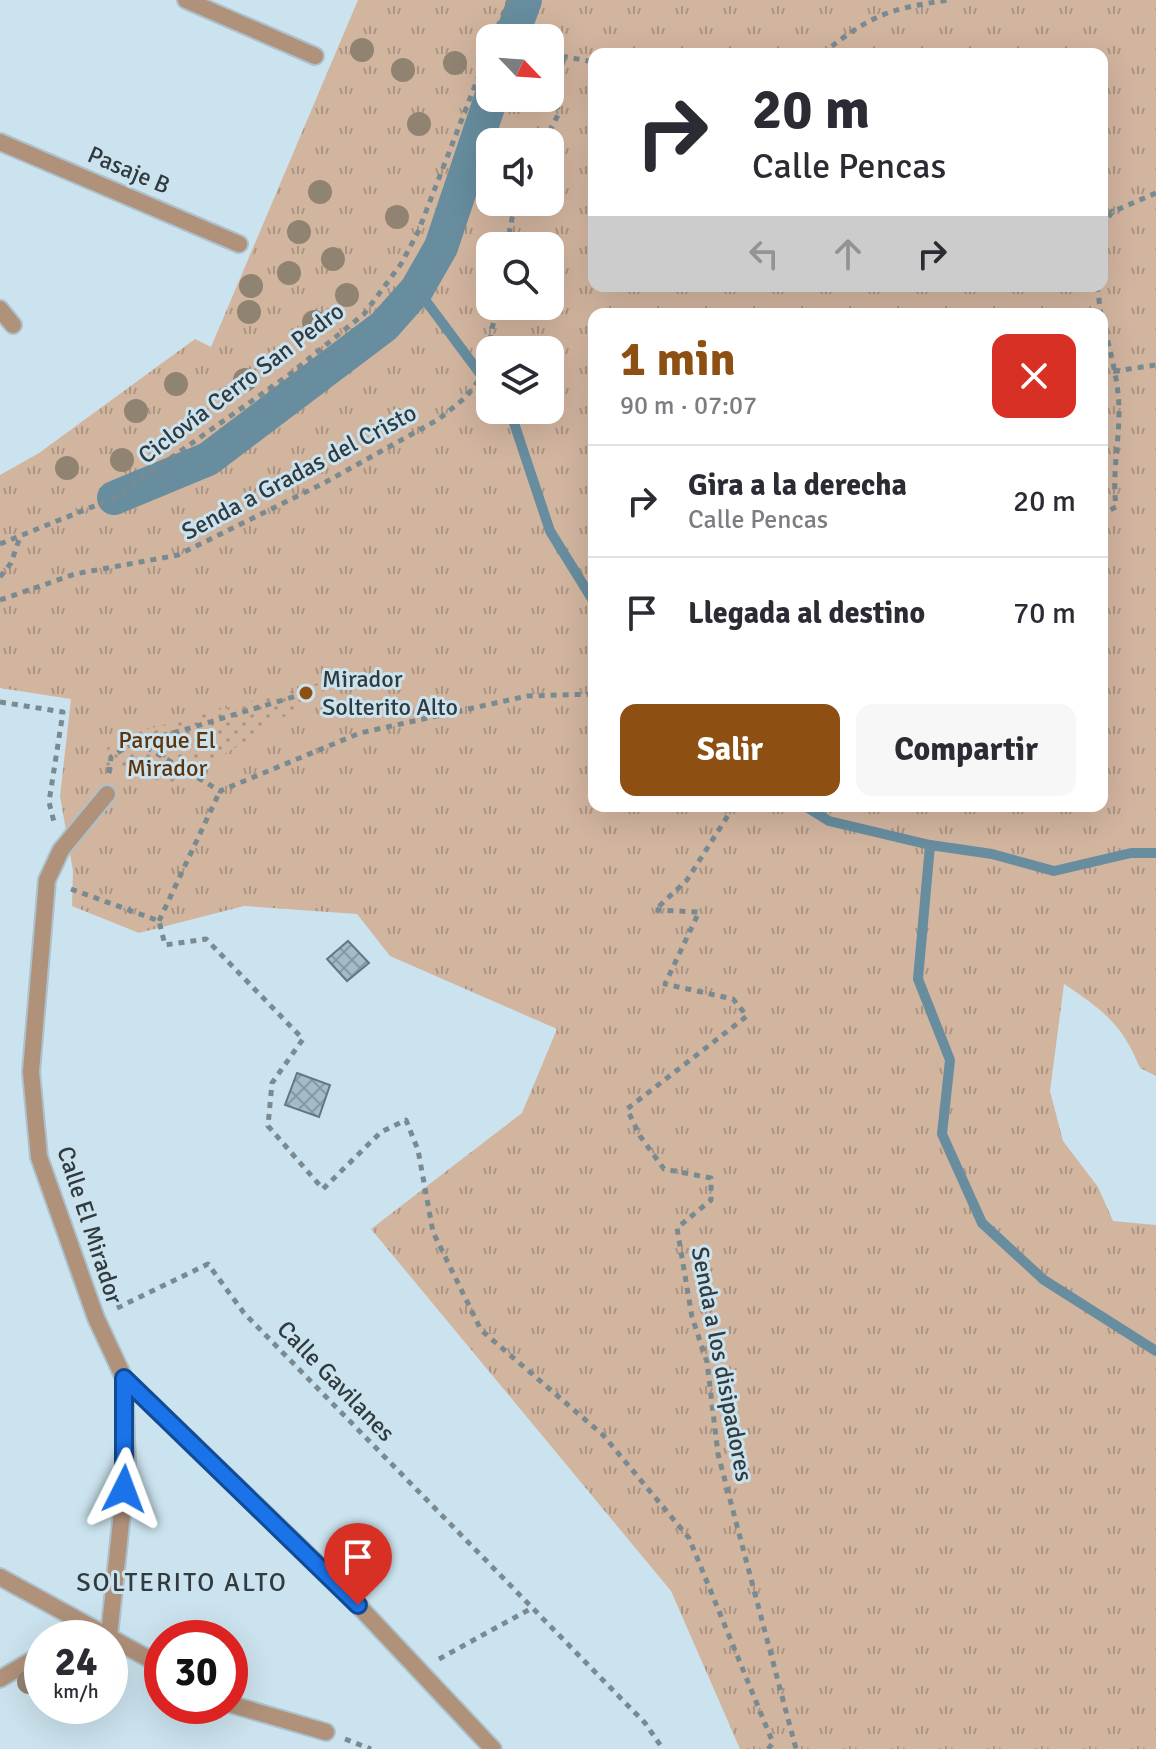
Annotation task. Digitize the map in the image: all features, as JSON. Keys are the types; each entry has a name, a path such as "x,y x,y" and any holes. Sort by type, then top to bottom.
{"street":[{"path":"186,0 315,56"},
{"name":"Pasaje B","path":"0,142 239,244"},
{"path":"0,309 13,325"},
{"name":"Calle El Mirador","path":"107,794 61,850 47,880 31,1072 39,1157 96,1318 124,1378 127,1465 111,1620"},
{"path":"124,1378 338,1584 493,1749"},
{"path":"0,1577 77,1620"},
{"path":"0,1679 24,1665"},
{"path":"248,1709 326,1732"}],"path":[{"path":"499,24 509,0"},
{"path":"830,48 864,21 914,3 949,0"},
{"path":"564,59 588,61"},
{"name":"Ciclovía Cerro San Pedro","path":"0,544 114,498 256,399 364,314 401,264 418,232 476,83"},
{"path":"1108,218 1112,212 1156,193"},
{"path":"1108,208 1112,212"},
{"name":"Senda a Gradas del Cristo","path":"0,600 75,574 178,555 324,483 439,419 466,397 482,376 494,320"},
{"path":"1108,341 1115,370 1119,411 1114,458 1116,507 1108,511"},
{"path":"1108,372 1156,365"},
{"path":"0,577 11,563 20,536"},
{"path":"107,794 111,757 136,741 170,734 306,693"},
{"path":"588,694 527,696 360,733 220,791 159,921 165,945 206,939 303,1039 272,1083 268,1126 323,1189 381,1132 406,1120 418,1150 433,1232 481,1330 603,1435 689,1538 773,1743 768,1749"},
{"path":"0,702 63,712 49,802"},
{"path":"136,741 220,791"},
{"name":"Senda a los disipadores","path":"730,812 687,880 655,910 699,912 665,984 733,999 747,1016 627,1109 640,1136 664,1169 711,1178 711,1200 677,1228 692,1317 707,1362 718,1454 796,1749"},
{"path":"47,880 159,921"},
{"name":"Calle Gavilanes","path":"96,1318 208,1264 244,1313 645,1723 663,1749"},
{"path":"420,1669 532,1608"}],"green space":[{"path":"358,0 1156,0 1156,1076 1140,1068 1126,1040 1110,1019 1064,984 1050,1091 1063,1141 1098,1187 1113,1221 1156,1225 1156,1749 740,1749 671,1591 371,1229 522,1113 557,1029 390,956 357,914 244,906 139,933 72,906 73,871 60,796 71,699 0,688 0,475 39,453 195,339 211,347"},
{"name":"Parque El Mirador","path":"330,680 330,687 242,744 169,785 125,768 96,767 108,747 144,730"}],"building":[{"path":"348,941 369,963 347,981 327,959"},
{"path":"297,1073 330,1085 319,1117 285,1105"}],"waterway":[{"path":"516,24 525,0"},
{"path":"114,498 208,459 384,326 417,289 441,247 486,112"},
{"path":"417,289 476,368"},
{"path":"514,424 550,531 588,592"},
{"path":"815,812 829,821 930,845 992,854 1054,871 1131,853 1156,853"},
{"path":"930,845 918,979 950,1060 942,1134 982,1223 1044,1280 1156,1351"}],"place":[{"name":"Mirador Solterito Alto","path":"306,693"}],"district":[{"name":"SOLTERITO ALTO","path":"182,1582"}],"route":[{"path":"124,1489 127,1465 124,1378 358,1605"}]}
